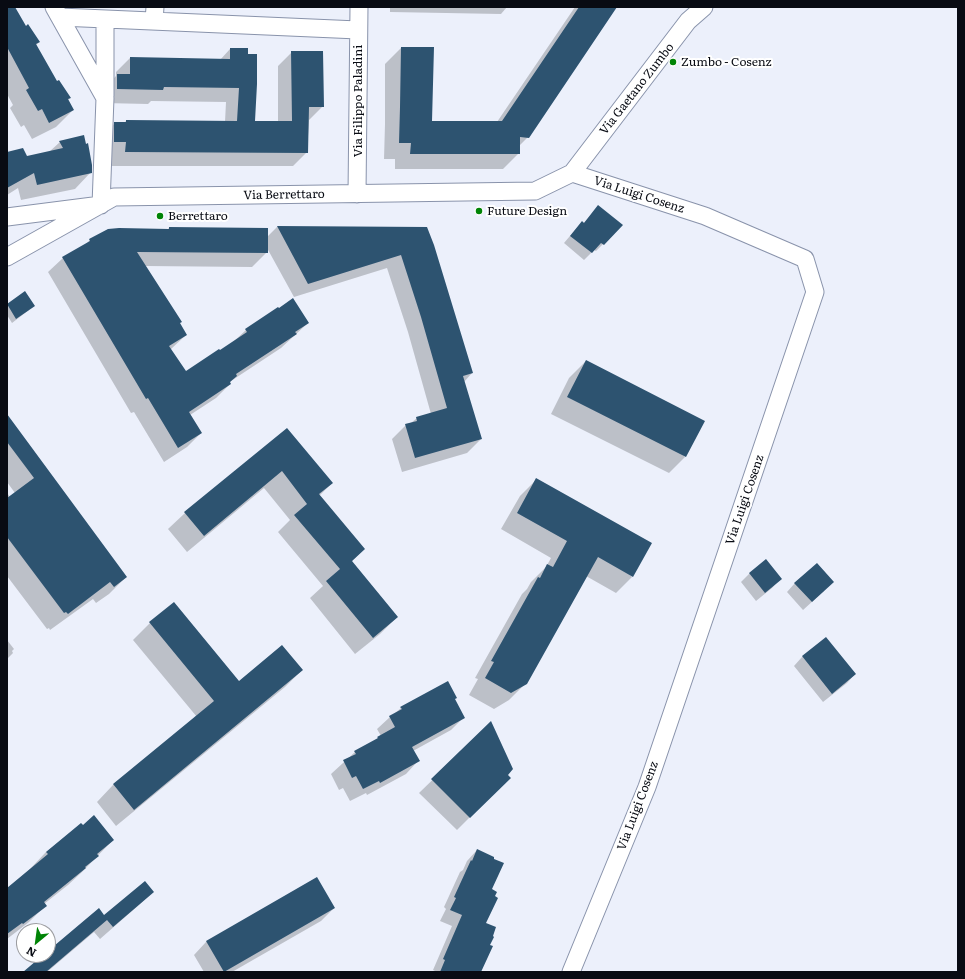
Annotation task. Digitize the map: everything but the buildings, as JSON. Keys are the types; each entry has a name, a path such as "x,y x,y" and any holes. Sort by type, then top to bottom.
{"street":[{"name":"Via Filippo Paladini","path":"357,194 359,7"},
{"name":"Via Gaetano Zumbo","path":"572,173 688,22 704,7"},
{"path":"57,12 105,19 155,14 358,30"},
{"path":"57,12 106,98"},
{"path":"7,217 101,205 106,98 105,19"},
{"name":"Via Berrettaro","path":"7,256 114,197 535,191 572,173"},
{"name":"Via Luigi Cosenz","path":"571,972 647,787 815,292 805,258 705,216 572,173"}],"place":[{"name":"Zumbo - Cosenz","path":"673,62"},
{"name":"Future Design","path":"479,211"},
{"name":"Berrettaro","path":"160,216"}]}
